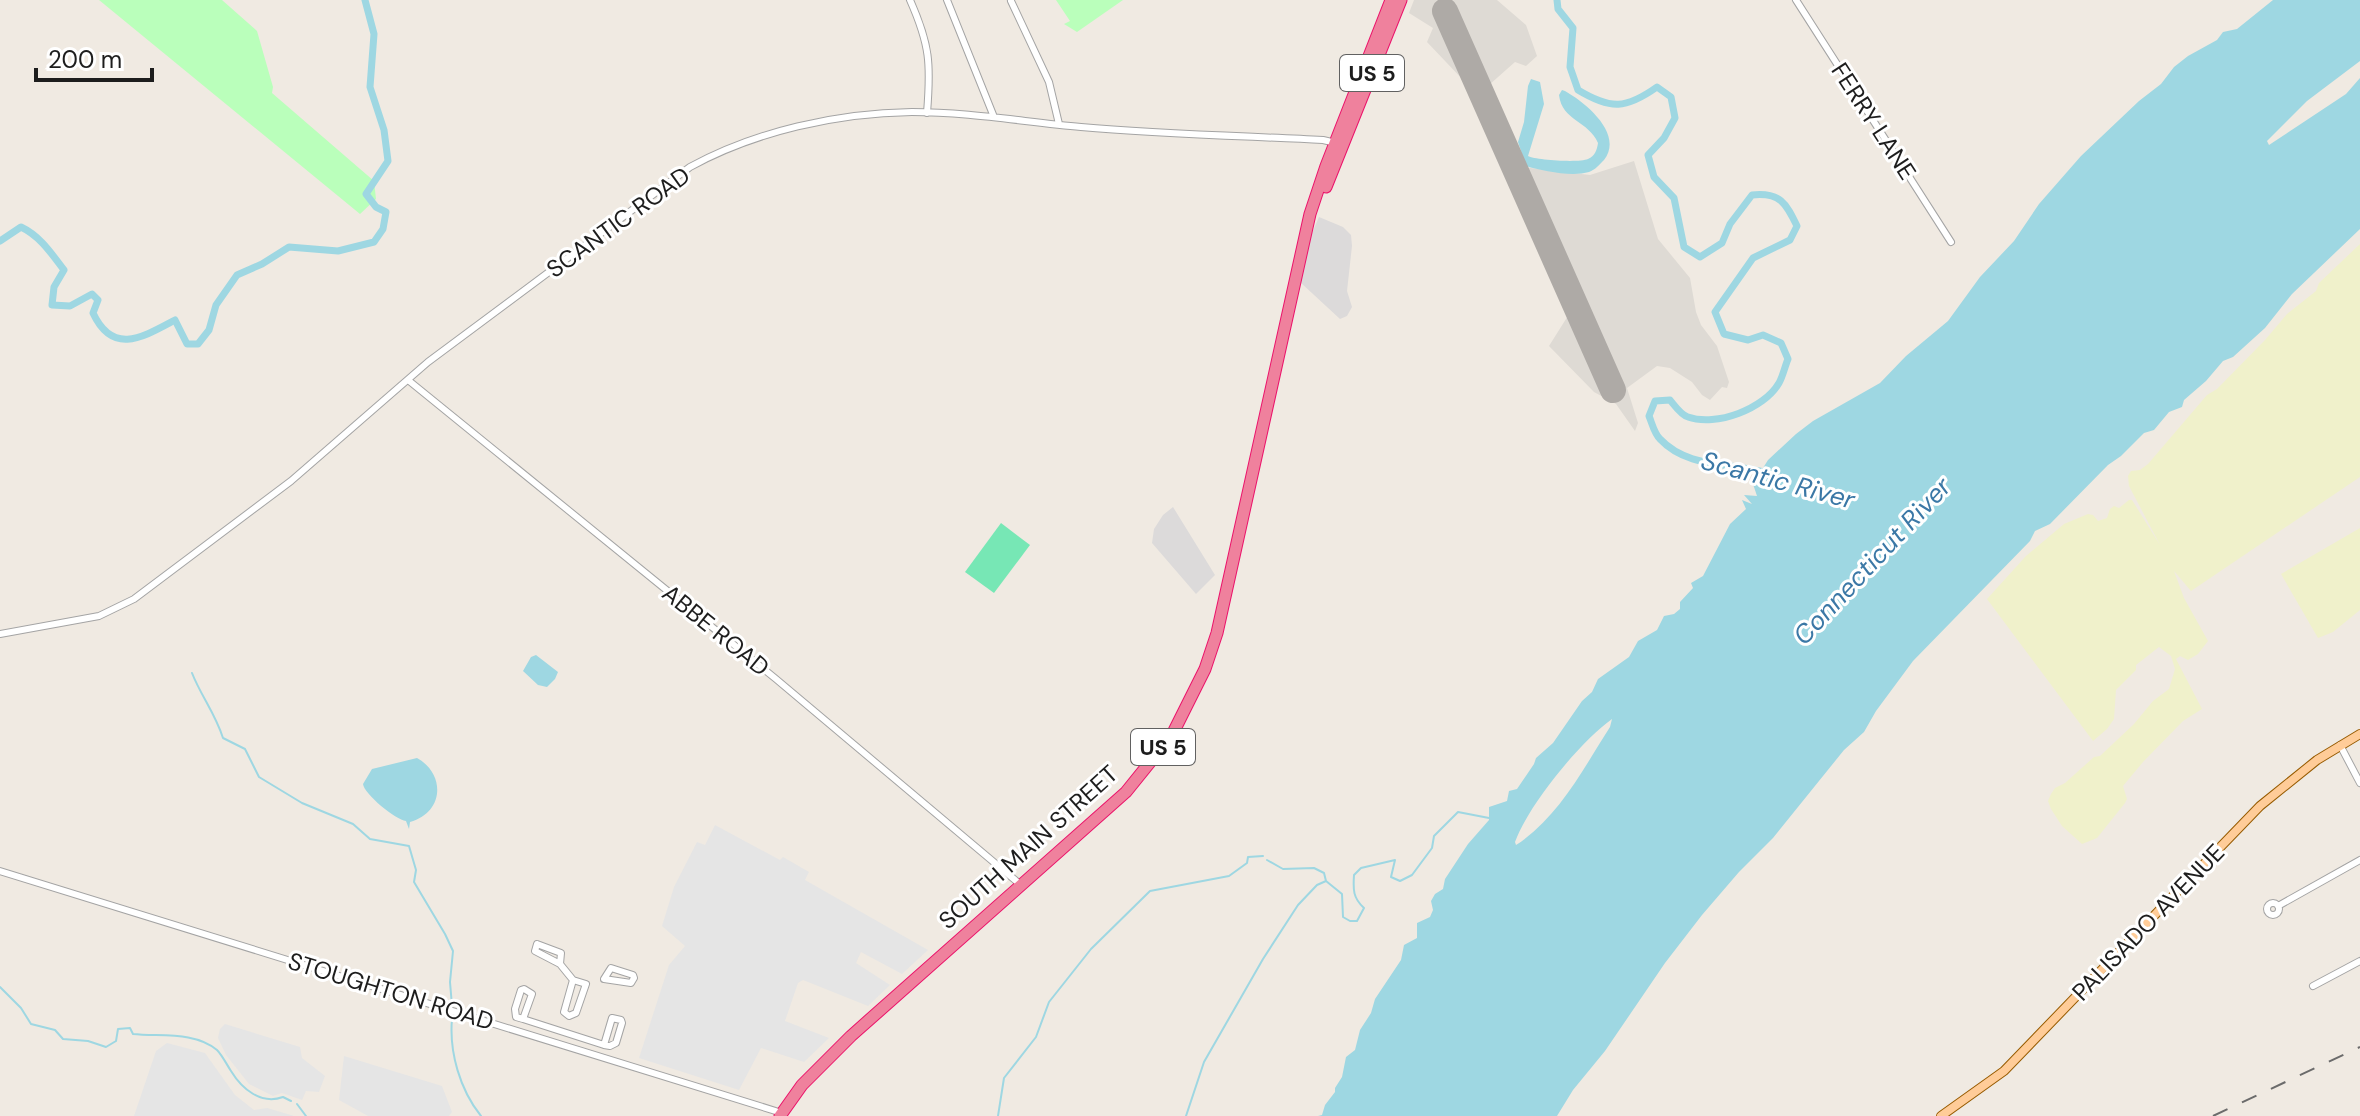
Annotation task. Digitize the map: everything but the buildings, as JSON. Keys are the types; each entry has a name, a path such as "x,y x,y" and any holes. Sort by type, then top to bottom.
{"highway":[{"name":"US 5","path":"1338,144 1391,0"},
{"name":"US 5","path":"1338,144 1401,0"},
{"name":"SOUTH MAIN STREET","path":"781,1114 824,1062 929,965 1117,802 1172,735 1205,669 1226,595 1306,236 1338,144"}],"main road":[{"name":"PALISADO AVENUE","path":"1941,1116 2004,1071 2252,814 2305,769 2360,734"}],"street":[{"path":"910,0 931,66 927,113"},
{"path":"947,0 994,117"},
{"name":"FERRY LANE","path":"1796,0 1951,242"},
{"path":"1011,1 1049,82 1059,124"},
{"name":"SCANTIC ROAD","path":"0,634 99,616 117,610 134,599 291,481 428,362 690,167 709,157 778,132 880,113 994,117 1338,144"},
{"name":"ABBE ROAD","path":"408,380 754,661 1021,885"},
{"path":"2340,745 2360,783"},
{"path":"2278,906 2360,860"},
{"name":"STOUGHTON ROAD","path":"0,871 781,1114"},
{"path":"2313,986 2360,961"},
{"path":"560,964 573,980 586,984 604,979"},
{"path":"560,1044 563,1033 567,1031 569,1015 565,1007 573,980"},
{"path":"569,1015 576,1013 586,984"},
{"path":"523,1019 604,1045"}],"shaded area":[{"path":"1414,0 1497,0 1526,25 1537,56 1526,66 1515,62 1489,85 1521,167 1590,175 1634,161 1658,239 1690,278 1696,312 1701,325 1717,346 1729,382 1727,388 1722,387 1710,400 1692,382 1670,368 1657,366 1627,388 1638,423 1635,431 1616,404 1594,392 1549,346 1571,311 1465,82 1427,42 1433,28 1409,13"},
{"path":"1319,217 1343,227 1351,235 1347,291 1352,307 1347,316 1340,319 1300,282"},
{"path":"1173,507 1215,575 1196,594 1152,543 1154,529"},
{"path":"715,825 809,872 805,880 928,950 902,974 861,952 856,963 890,985 868,1006 803,980 798,983 785,1021 829,1038 804,1062 761,1048 739,1090 639,1058 669,965 685,946 662,926 674,887 697,842 705,845"},
{"path":"225,1024 300,1047 302,1058 325,1076 319,1092 306,1091 302,1100 282,1093 273,1096 249,1084 226,1055 218,1038"},
{"path":"167,1043 205,1053 235,1095 254,1110 267,1108 294,1116 134,1116 156,1051"},
{"path":"344,1056 442,1086 452,1112 449,1116 368,1116 339,1100"}],"green space":[{"path":"99,0 222,0 257,31 272,93 374,181 376,199 360,214"},
{"path":"1056,0 1123,0 1077,32 1064,24 1070,21"},
{"path":"2360,244 2360,477 2191,591 2174,571 2184,598 2208,641 2198,654 2188,660 2180,656 2176,659 2202,709 2183,721 2143,762 2123,786 2127,799 2125,803 2097,838 2082,844 2062,826 2051,809 2048,801 2051,794 2094,757 2100,756 2153,701 2169,689 2175,669 2171,656 2159,647 2136,665 2136,670 2116,690 2114,719 2093,741 1987,599 2026,556 2064,524 2088,514 2098,521 2107,518 2110,509 2114,506 2119,508 2129,500 2132,500 2160,545 2129,486 2131,471 2140,470 2148,464 2207,395 2217,389 2287,314 2316,291 2319,283"},
{"path":"1001,523 1030,545 994,593 965,572"},
{"path":"2360,528 2360,610 2333,632 2318,638 2281,574"}],"water":[{"name":"Connecticut River","path":"2273,0 2360,0 2360,61 2307,101 2267,141 2269,145 2346,94 2360,78 2360,229 2292,294 2265,328 2233,357 2223,361 2184,400 2182,407 2169,412 2154,430 2144,433 2050,524 2035,531 2030,541 1913,661 1864,732 1844,750 1773,838 1702,915 1557,1116 1318,1116 1322,1115 1335,1092 1346,1057 1355,1050 1360,1030 1371,1013 1375,999 1401,960 1404,945 1417,938 1417,923 1430,917 1433,910 1431,901 1443,889 1445,879 1468,844 1489,820 1489,807 1507,801 1509,791 1517,789 1536,758 1553,743 1582,701 1592,692 1598,679 1629,657 1638,641 1657,630 1664,616 1680,609 1680,602 1693,588 1691,583 1703,576 1730,524 1746,509 1742,500 1752,504 1744,495 1757,496 1753,484 1768,460 1813,421 1880,383 1906,356 1948,321 1980,277 2014,241 2039,204 2081,156 2161,84 2174,67 2217,40 2223,32 2237,29","holes":["1612,719 1610,727 1558,806 1516,845 1522,827 1557,775 1585,743"]},
{"path":"1531,79 1540,82 1544,104 1528,156 1576,161 1588,159 1595,152 1598,143 1594,136 1561,104 1559,95 1562,90 1592,111 1606,130 1609,150 1593,170 1566,174 1526,166 1518,142"},
{"path":"536,655 558,672 547,687 538,685 523,671 531,657"},
{"path":"417,758 433,773 437,793 430,810 410,822 409,829 406,821 381,806 363,784 372,769"}],"waterway":[{"name":"Scantic River","path":"0,241 21,227 50,251 64,270 54,287 52,305 70,306 92,294 98,300 93,313 110,335 119,339 140,337 175,320 187,344 198,344 209,330 216,305 237,275 289,247 338,251 374,242 383,229 386,212 376,207 366,194 388,161 384,130 370,87 374,34 365,0"},
{"name":"Scantic River","path":"1557,0 1558,9 1573,28 1570,67 1578,90 1609,104 1636,100 1657,87 1671,97 1675,118 1664,138 1648,155 1654,177 1674,198 1684,247 1700,257 1722,243 1730,224 1752,195 1776,197 1797,226 1790,240 1753,258 1715,312 1724,334 1748,340 1763,335 1781,343 1788,359 1772,392 1751,408 1712,420 1688,417 1670,400 1655,401 1649,416 1660,439 1683,455 1767,473"},
{"path":"192,673 223,738 245,749 259,777 302,803 353,824 370,839 409,846 416,870 414,882 453,951 450,982 452,1006"},
{"path":"1267,860 1283,869 1314,868 1324,873 1326,881 1342,894 1343,917 1357,921 1364,908 1354,893 1354,875 1361,868 1395,860 1391,877 1400,881 1412,875 1432,848 1434,836 1458,812 1489,818"},
{"path":"998,1116 1004,1078 1036,1037 1049,1002 1091,949 1150,891 1229,876 1247,863 1248,857 1263,856"},
{"path":"1186,1116 1204,1062 1263,959 1298,905 1317,885 1326,881"},
{"path":"0,987 21,1008 31,1024 55,1030 63,1039 88,1041 106,1047 116,1041 118,1029 130,1028 133,1034 187,1037 217,1050 235,1078 253,1094 267,1099 283,1097 291,1101"},
{"path":"452,1019 452,1044 458,1070 467,1095 481,1116"},
{"path":"297,1104 306,1116"}],"runway":[{"path":"1445,11 1613,390"}],"railway":[{"path":"2213,1116 2360,1047"}]}
